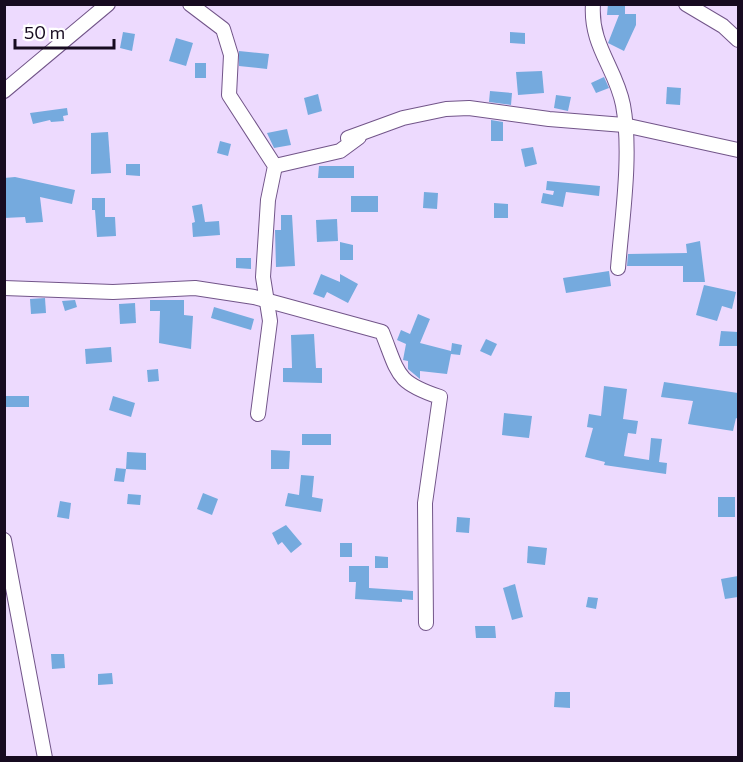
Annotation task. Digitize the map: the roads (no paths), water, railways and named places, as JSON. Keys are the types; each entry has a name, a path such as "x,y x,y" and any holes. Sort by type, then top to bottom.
{"street":[{"path":"4,91 108,4"},
{"path":"190,4 223,29 231,55 229,95 275,166 268,200 264,266 270,321 258,414"},
{"path":"593,4 592,21 595,39 620,95 624,125 625,184 618,268"},
{"path":"686,4 723,26 738,40"},
{"path":"348,138 423,114 469,108 549,119 624,125 738,150"},
{"path":"275,166 340,151 369,130"},
{"path":"4,288 113,292 195,288 267,301 382,332 401,379 413,388 440,397 425,504 426,623"},
{"path":"4,540 45,758"}]}
